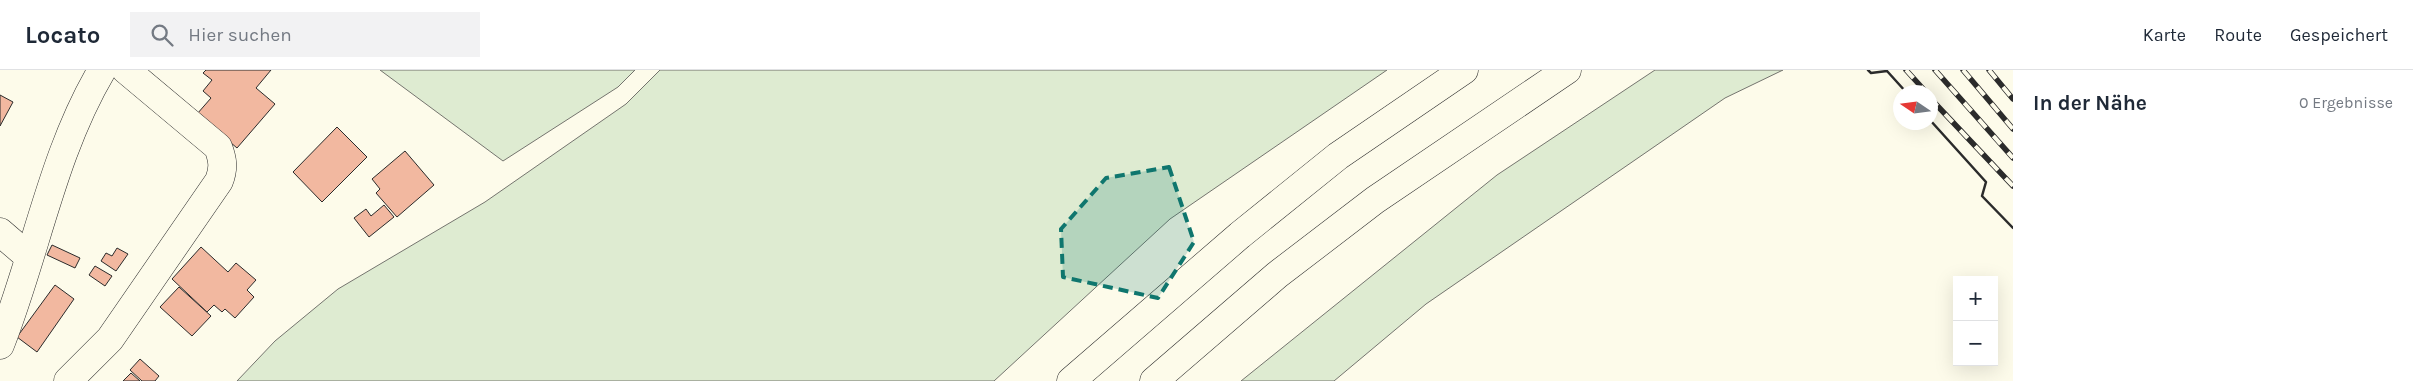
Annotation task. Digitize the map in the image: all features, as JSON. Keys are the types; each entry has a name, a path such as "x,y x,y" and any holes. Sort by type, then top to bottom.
{"main road":[{"path":"0,345 14,311 29,256 78,114 102,70"},
{"path":"68,381 110,339 219,181 223,170 222,158 218,147 126,70"},
{"path":"1070,381 1240,235 1338,156 1464,70"},
{"path":"1154,381 1277,276 1375,200 1568,70"},
{"path":"0,232 29,256"}],"highlighted area":[{"path":"1169,167 1194,242 1158,298 1063,277 1061,229 1106,178"}],"green space":[{"path":"380,70 635,70 618,87 503,161"},
{"path":"660,70 1387,70 1170,219 994,381 237,381 275,341 338,289 485,202 626,104"},
{"path":"1655,70 1783,70 1725,98 1426,304 1334,381 1241,381 1497,175"}],"building":[{"path":"206,70 271,70 256,88 275,104 237,148 197,114 211,98 203,91 212,80 203,73"},
{"path":"0,95 13,102 0,126"},
{"path":"337,127 367,157 322,202 293,172"},
{"path":"405,151 434,185 397,217 376,193 380,189 372,179"},
{"path":"384,205 394,217 369,237 354,218 366,209 371,216"},
{"path":"52,245 80,258 75,268 47,255"},
{"path":"201,247 228,272 236,263 256,280 247,290 254,297 235,318 225,309 222,312 214,305 207,312 172,279"},
{"path":"117,248 128,254 116,271 101,261 106,253 112,256"},
{"path":"95,266 112,276 105,286 89,275"},
{"path":"55,285 74,299 37,352 17,337"},
{"path":"179,287 211,316 192,336 160,307"},
{"path":"140,359 159,376 155,381 142,381 130,370"},
{"path":"131,373 140,381 123,381"}],"railway":[{"path":"1906,70 1920,85"},
{"path":"1935,70 2013,158"},
{"path":"1963,70 2013,129"},
{"path":"1989,70 2013,99"},
{"path":"1938,106 2013,186"}],"wall":[{"path":"1868,70 1871,73 1887,71 1900,85"},
{"path":"1938,129 1986,182 1982,196 2013,228"}]}
